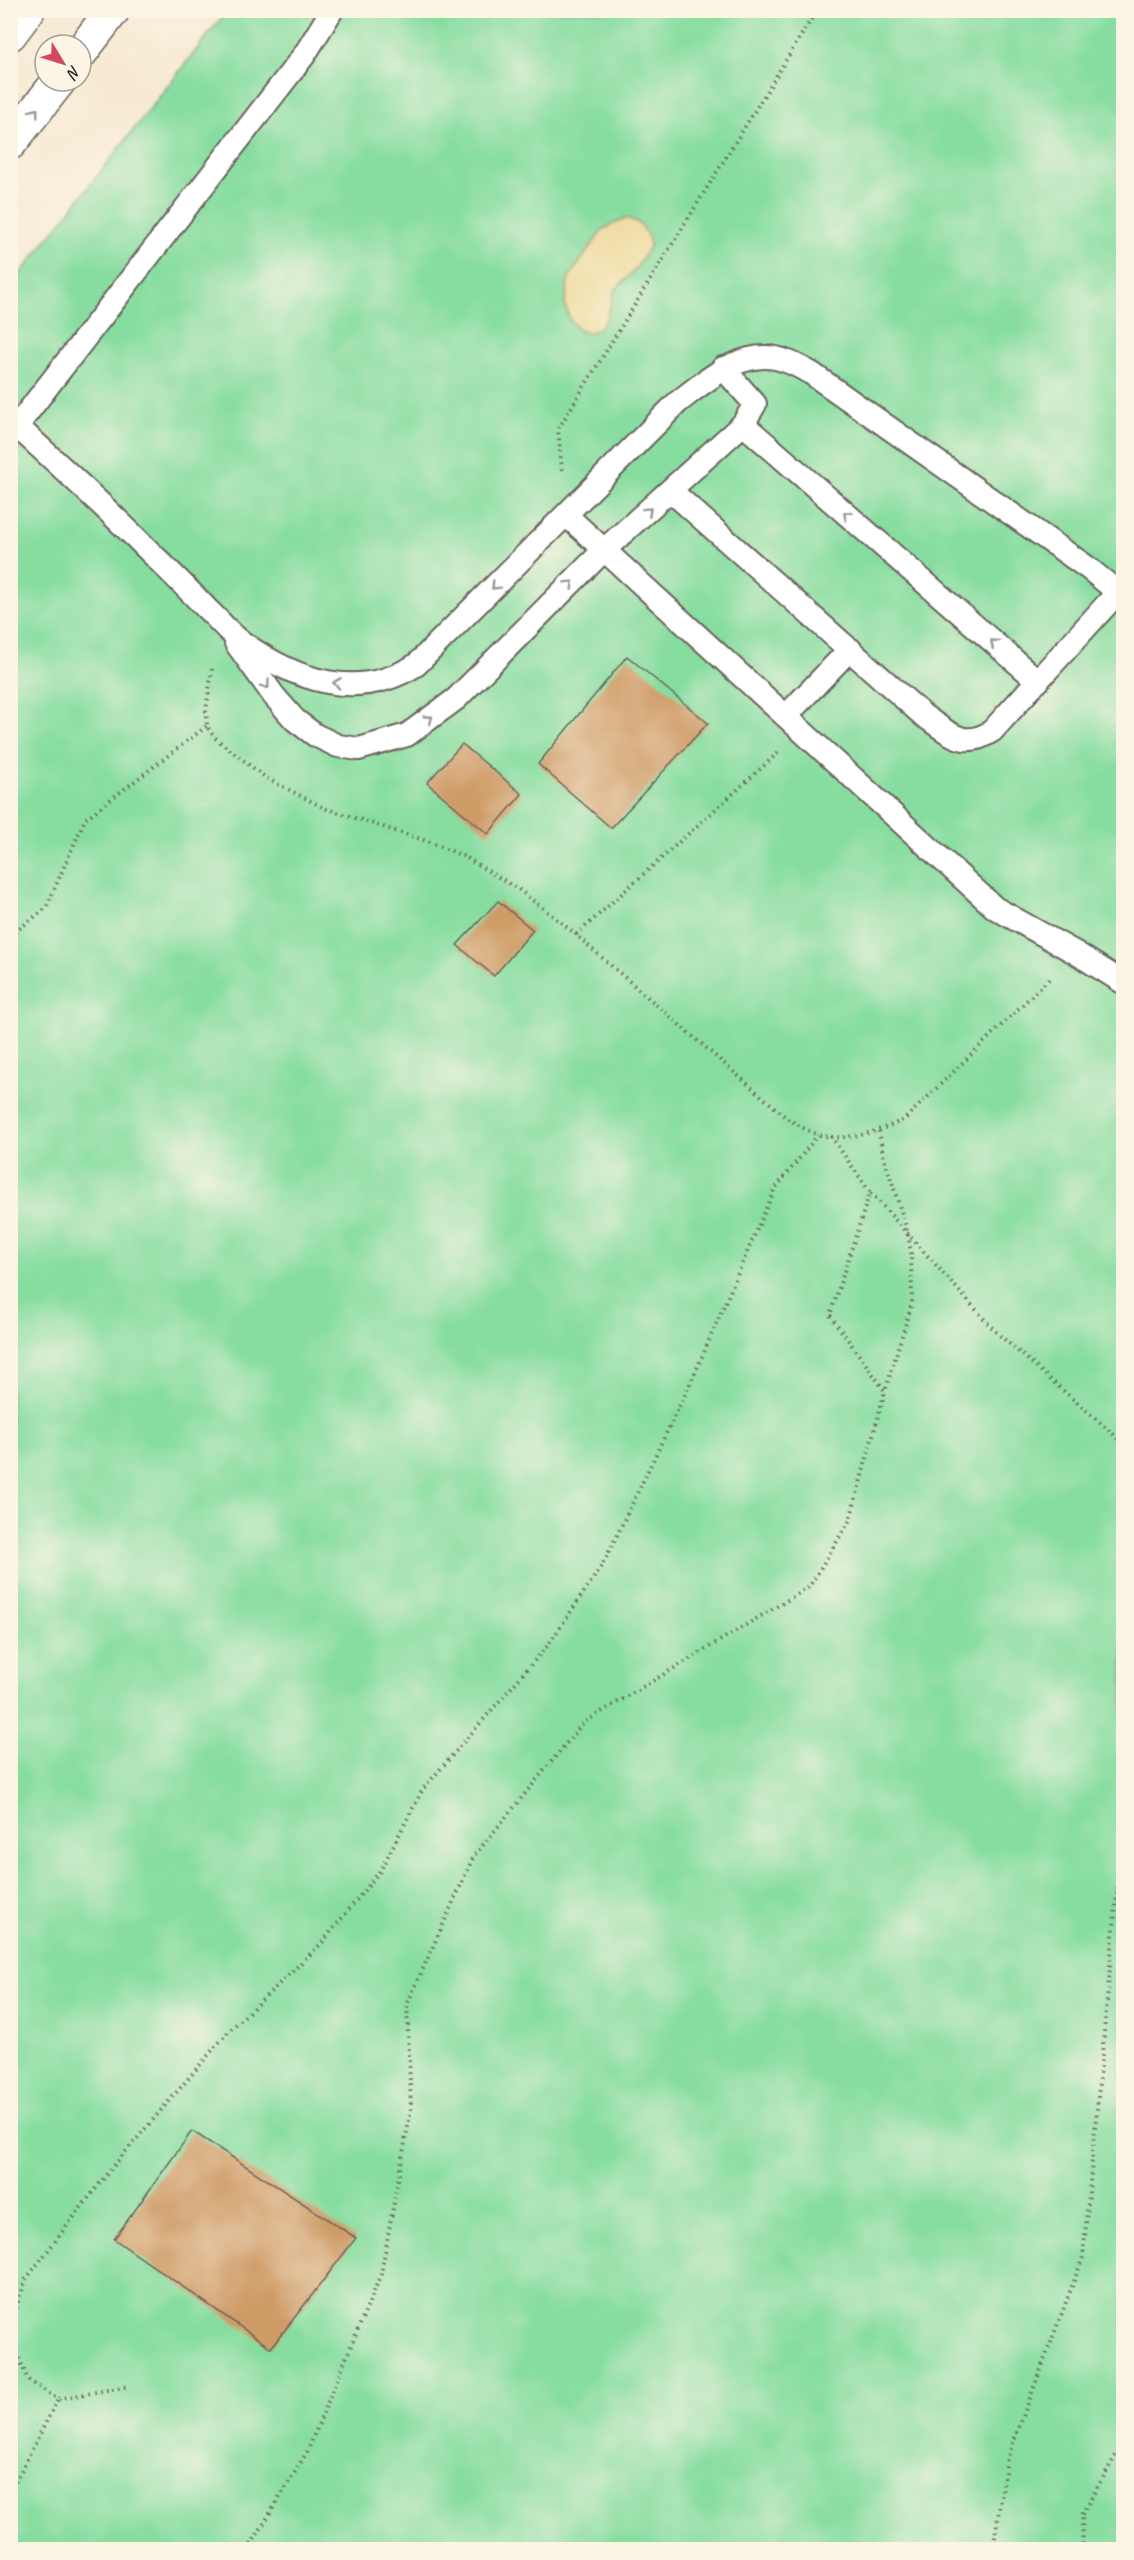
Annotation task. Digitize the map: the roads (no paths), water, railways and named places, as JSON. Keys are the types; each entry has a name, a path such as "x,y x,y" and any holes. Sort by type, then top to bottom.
{"highway":[{"path":"10,34 28,10"},
{"path":"93,36 113,10"},
{"path":"10,143 50,93"}],"lane":[{"path":"332,10 298,63 13,427 72,475 242,642 289,670 319,681 345,685 374,684 398,677 416,665 678,402 723,368 748,359 767,356 785,360 811,373 1079,561 1121,594 992,731 978,741 957,738 924,716 671,491"},
{"path":"219,620 274,696 295,720 315,735 338,746 360,749 407,735 456,699 604,550 743,424 755,404 723,368"},
{"path":"743,424 1038,681"},
{"path":"566,515 995,908 1076,953 1124,983"},
{"path":"794,724 850,650"}]}
